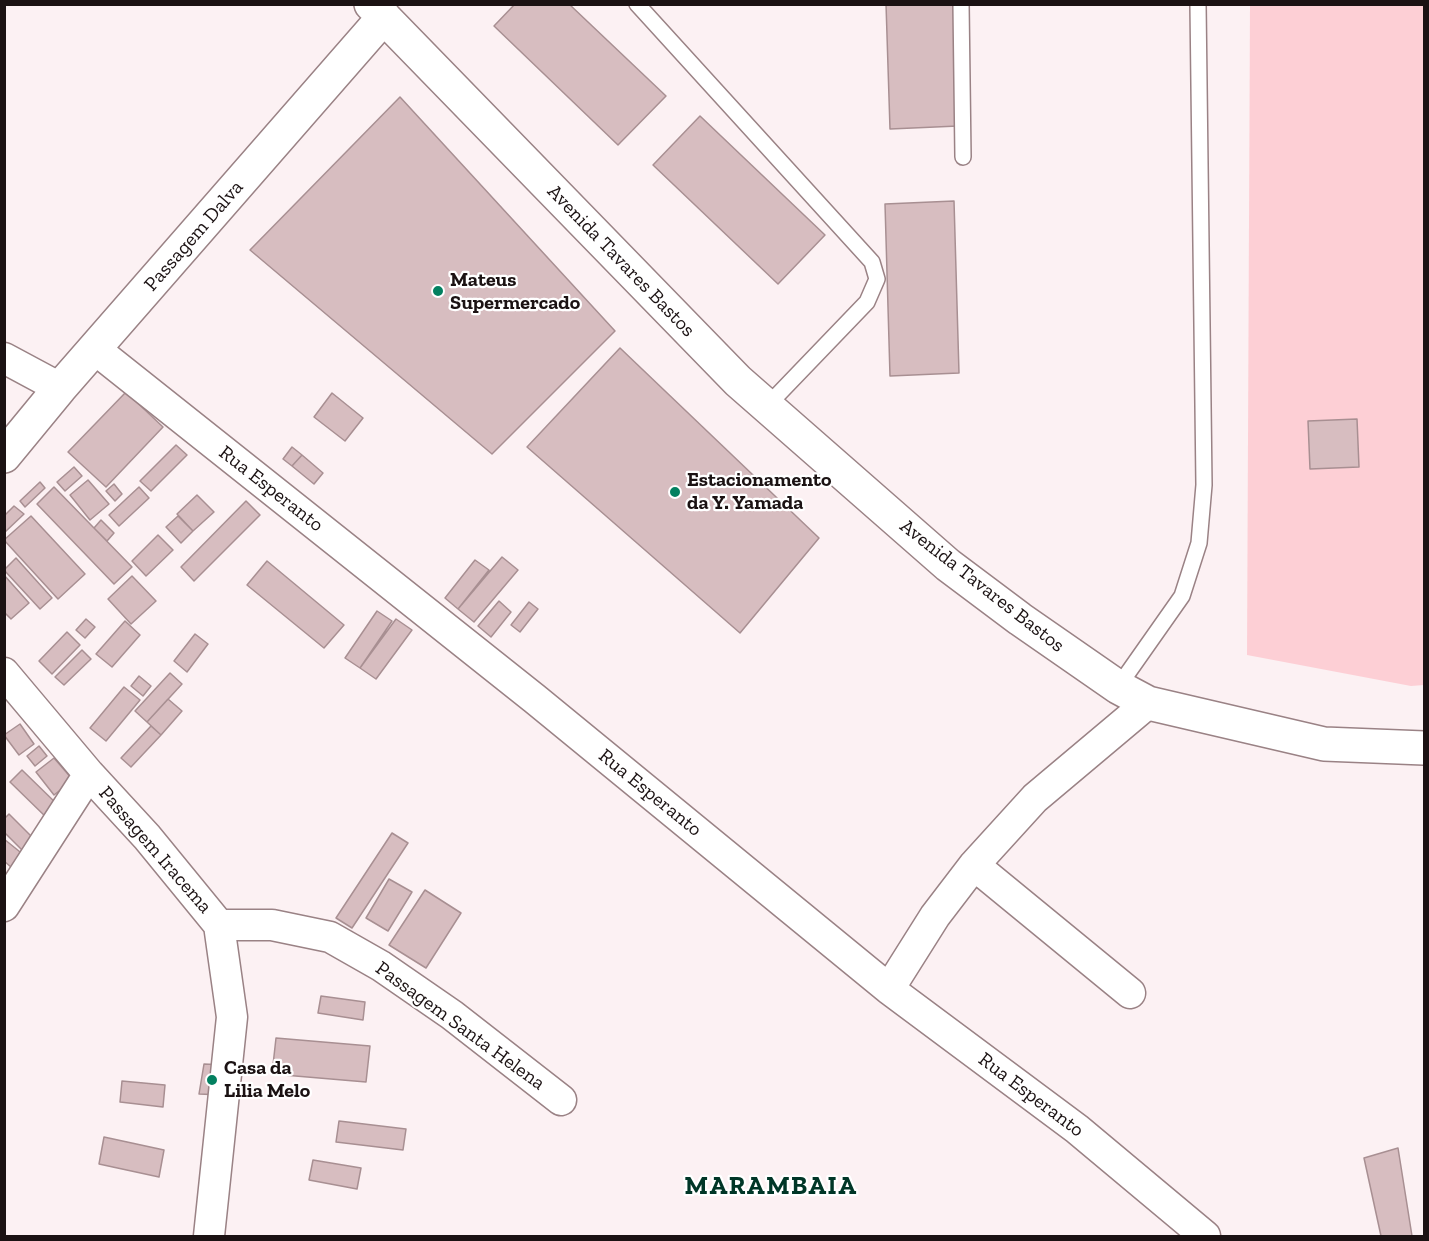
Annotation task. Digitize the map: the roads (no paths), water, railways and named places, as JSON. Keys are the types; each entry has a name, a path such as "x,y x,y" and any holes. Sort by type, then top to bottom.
{"main road":[{"name":"Avenida Tavares Bastos","path":"377,10 738,381 948,565 1020,619 1118,687 1148,703 1324,744 1425,748"},
{"name":"Passagem Dalva","path":"4,456 60,388 96,350 377,10"}],"street":[{"name":"Rua Esperanto","path":"96,350 544,706 889,989 1077,1129 1205,1236"},
{"path":"4,358 60,388"},
{"name":"Passagem Iracema","path":"4,673 89,774 147,837 219,925 232,1017 209,1236"},
{"path":"889,989 935,916 974,865 1035,798 1148,703"},
{"path":"4,906 89,774"},
{"path":"974,865 1130,993"},
{"name":"Passagem Santa Helena","path":"219,925 272,925 330,937 381,966 452,1016 561,1100"}],"lane":[{"path":"637,4 872,262 877,279 867,302 767,406"},
{"path":"961,4 963,157"},
{"path":"1118,687 1182,596 1198,543 1204,485 1198,4"}],"place":[{"name":"Mateus Supermercado","path":"438,291"},
{"name":"Estacionamento da Y. Yamada","path":"675,492"},
{"name":"Casa da Lilia Melo","path":"212,1080"}],"district":[{"name":"MARAMBAIA","path":"771,1187"}]}
